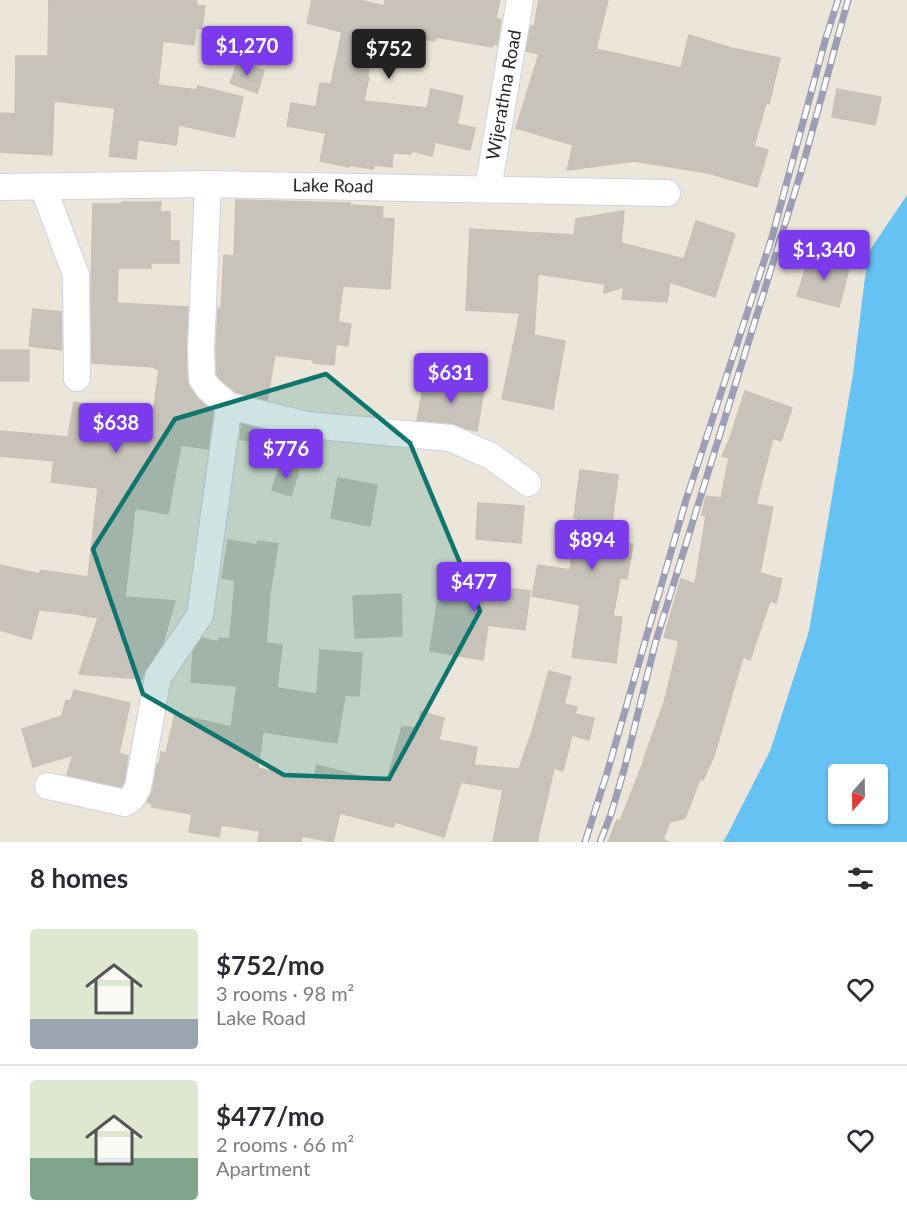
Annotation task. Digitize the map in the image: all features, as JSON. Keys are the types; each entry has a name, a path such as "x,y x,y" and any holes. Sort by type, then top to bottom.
{"street":[{"name":"Wijerathna Road","path":"488,189 520,0"},
{"name":"Lake Road","path":"0,187 208,184 667,193"},
{"path":"208,184 201,350 202,379 209,389 229,406 307,425 450,438 491,456 528,483"},
{"path":"43,187 76,275 77,378"},
{"path":"48,786 125,803 133,797 138,787 158,677 200,615 229,406"}],"highlighted area":[{"path":"326,374 410,443 480,611 389,779 284,775 143,694 93,549 175,419"}],"water":[{"path":"907,195 907,842 723,842 770,751 809,631 853,374 868,253"}],"building":[{"path":"49,0 197,0 196,5 205,6 202,29 196,28 194,45 163,41 158,85 197,90 198,86 243,97 234,137 179,125 176,145 138,140 136,159 109,156 115,108 54,101 52,155 0,152 0,113 15,114 16,56 48,56"},
{"path":"312,0 359,0 384,6 385,0 500,0 496,18 501,20 497,45 493,44 492,47 436,37 435,41 378,33 367,77 369,77 364,101 427,108 431,89 463,96 457,124 475,128 470,150 435,142 432,156 412,151 411,154 393,153 392,167 374,165 373,169 320,161 326,133 287,126 291,103 316,107 320,83 331,84 342,32 307,23"},
{"path":"539,0 608,0 596,49 681,68 689,35 731,48 780,58 769,104 766,103 754,146 768,150 757,187 708,173 634,161 567,170 573,145 516,128 539,54 526,51 531,26 534,27"},
{"path":"238,61 264,71 257,93 230,83"},
{"path":"837,89 881,97 875,125 832,117"},
{"path":"236,200 350,203 350,205 383,207 382,218 394,219 390,289 343,286 338,322 351,324 348,346 336,344 334,365 275,355 267,400 236,392 217,374 218,308 221,308 224,255 234,256"},
{"path":"122,202 161,202 160,212 170,212 170,241 179,241 179,263 151,263 151,268 118,268 117,303 188,307 187,380 197,398 213,412 208,449 181,445 168,514 135,508 125,597 175,601 163,643 142,679 79,674 98,618 39,610 31,639 0,630 0,565 40,574 40,570 88,577 98,488 51,482 54,461 0,456 0,431 68,437 74,402 104,407 100,433 149,442 159,369 92,363 93,204 122,204"},
{"path":"624,211 621,243 684,259 696,221 735,234 715,297 670,282 667,302 622,299 624,287 604,293 605,284 538,274 534,335 565,341 553,409 502,399 520,313 466,310 470,229 574,235 576,219"},
{"path":"810,254 850,265 839,307 797,296"},
{"path":"33,309 61,312 62,350 29,346"},
{"path":"0,350 29,350 29,381 0,381"},
{"path":"425,379 484,389 477,431 452,423 417,420"},
{"path":"745,391 792,408 781,441 773,438 756,504 773,507 760,573 782,579 776,603 770,601 750,660 743,657 714,756 703,780 700,779 685,818 670,822 663,839 668,842 608,842 617,820 620,821 664,703 679,641 664,637 681,579 695,584 706,516 702,515 706,496 721,498 729,458 722,456"},
{"path":"242,424 261,429 258,444 240,439"},
{"path":"280,464 299,470 291,496 272,490"},
{"path":"580,470 618,475 610,540 633,544 627,579 620,578 613,616 622,617 616,663 572,657 580,605 532,596 538,565 570,570 578,518 574,518"},
{"path":"338,478 377,485 370,526 331,518"},
{"path":"478,503 524,506 521,543 476,539"},
{"path":"228,540 257,545 258,541 278,544 270,592 266,643 282,645 277,688 317,694 320,650 362,653 359,696 345,695 337,743 263,732 258,768 314,780 317,765 386,783 402,727 418,728 421,712 444,718 439,740 477,747 474,765 519,769 549,671 571,677 564,704 577,707 575,714 594,718 589,740 572,735 563,771 554,768 537,842 493,842 503,790 461,782 444,837 395,822 393,827 340,813 333,842 302,836 301,842 258,842 260,831 221,825 219,837 189,832 192,814 152,807 152,804 147,802 153,790 161,752 166,753 175,714 231,727 237,686 191,682 193,652 202,638 218,642 219,638 230,639 235,580 222,578"},
{"path":"442,570 495,579 494,587 530,591 525,630 488,625 483,660 430,651"},
{"path":"401,594 402,636 355,638 353,596"},
{"path":"74,690 130,703 119,753 128,756 124,782 121,787 67,775 73,755 33,767 22,729 62,716 66,700 71,701"}],"railway":[{"path":"585,842 686,500 772,237 838,0"},
{"path":"600,842 624,770 655,644 801,172 848,0"}]}
